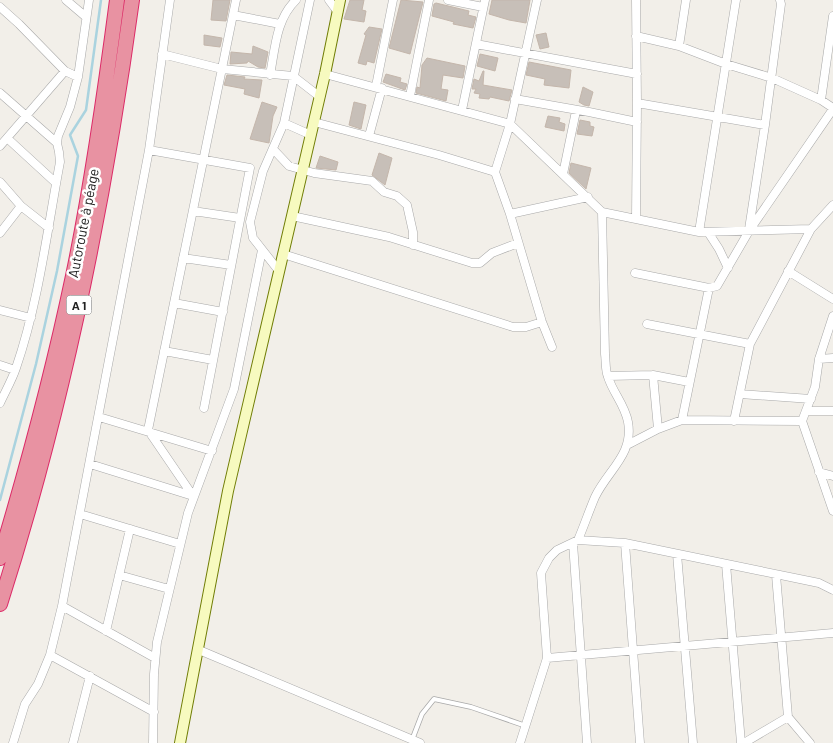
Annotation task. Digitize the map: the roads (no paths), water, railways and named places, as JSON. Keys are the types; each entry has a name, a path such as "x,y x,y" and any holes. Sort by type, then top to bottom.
{"highway":[{"name":"Autoroute à péage","path":"0,558 25,473 73,276 94,164 117,0"},
{"name":"A 1","path":"0,604 29,510 63,381 108,161 132,0"}],"street":[{"path":"66,0 86,17"},
{"path":"56,143 61,126 70,107 78,77 89,0"},
{"path":"13,743 25,704 38,684 50,656 62,606 149,150 170,0"},
{"path":"193,496 148,430 236,0"},
{"path":"270,75 280,24 289,6 296,0"},
{"path":"279,271 253,238 250,222 263,171 284,123 310,0"},
{"path":"329,0 338,12"},
{"path":"180,743 228,491 320,97 340,0"},
{"path":"369,136 393,0"},
{"path":"410,96 429,0"},
{"path":"448,0 484,4 462,110"},
{"path":"537,0 510,124 495,172 510,214 542,322 552,346"},
{"path":"636,0 638,103 636,219"},
{"path":"679,46 686,0"},
{"path":"699,232 736,0"},
{"path":"749,231 766,125 780,0"},
{"path":"0,7 65,71 78,77"},
{"path":"233,15 280,24"},
{"path":"821,100 831,43 833,16"},
{"path":"635,273 709,288 717,286 749,231 833,108 821,100 772,78 726,64 679,46 636,36"},
{"path":"476,44 637,74"},
{"path":"162,54 222,69 293,76 320,97"},
{"path":"0,146 65,71"},
{"path":"325,74 379,87 510,124 602,212 699,232 811,229"},
{"path":"0,93 56,143 60,152 60,162 31,318 15,370 0,402"},
{"path":"515,99 637,122"},
{"path":"638,103 766,125"},
{"path":"563,174 576,111"},
{"path":"314,122 438,154 495,172"},
{"path":"284,123 311,135"},
{"path":"8,138 56,183"},
{"path":"273,148 289,166 314,173 372,181 384,192 397,196 407,206 413,245"},
{"path":"149,150 250,168 204,408"},
{"path":"0,182 21,206 48,228"},
{"path":"510,214 588,197"},
{"path":"734,421 750,344 811,229 833,205"},
{"path":"0,233 21,206"},
{"path":"193,210 240,218"},
{"path":"588,743 575,542 596,496 629,444 630,432 625,408 608,376 605,354 602,212"},
{"path":"292,216 389,237 472,263 480,262 492,253 518,243"},
{"path":"708,232 720,249 728,268"},
{"path":"153,743 157,642 193,496 234,389 262,250"},
{"path":"283,254 514,327 526,327 542,322"},
{"path":"183,258 232,265"},
{"path":"788,271 833,299"},
{"path":"682,420 709,288"},
{"path":"174,303 222,312"},
{"path":"0,310 31,318"},
{"path":"833,316 819,359 815,387 802,421 833,511"},
{"path":"647,324 750,344"},
{"path":"164,351 214,360"},
{"path":"819,359 833,358"},
{"path":"0,364 15,370"},
{"path":"608,376 653,376 690,382"},
{"path":"653,376 658,429"},
{"path":"740,394 811,399"},
{"path":"806,411 833,411"},
{"path":"99,417 212,450"},
{"path":"629,444 658,429 682,420 802,421"},
{"path":"90,464 193,496"},
{"path":"819,472 833,476"},
{"path":"80,514 180,544"},
{"path":"106,630 130,529"},
{"path":"520,743 547,658 541,572 549,558 557,550 575,542 625,543 776,574 819,584 833,590"},
{"path":"625,543 640,743"},
{"path":"678,554 693,743"},
{"path":"726,564 743,743 788,717"},
{"path":"119,574 169,588"},
{"path":"776,574 788,717 810,743"},
{"path":"62,606 155,658"},
{"path":"547,658 833,633"},
{"path":"199,650 414,742"},
{"path":"50,656 154,712"},
{"path":"73,743 90,676"}],"lane":[{"path":"414,742 422,714 434,699 471,708 526,726"}],"waterway":[{"path":"0,500 36,364 57,271 78,156 70,135 86,110 101,0"}]}
